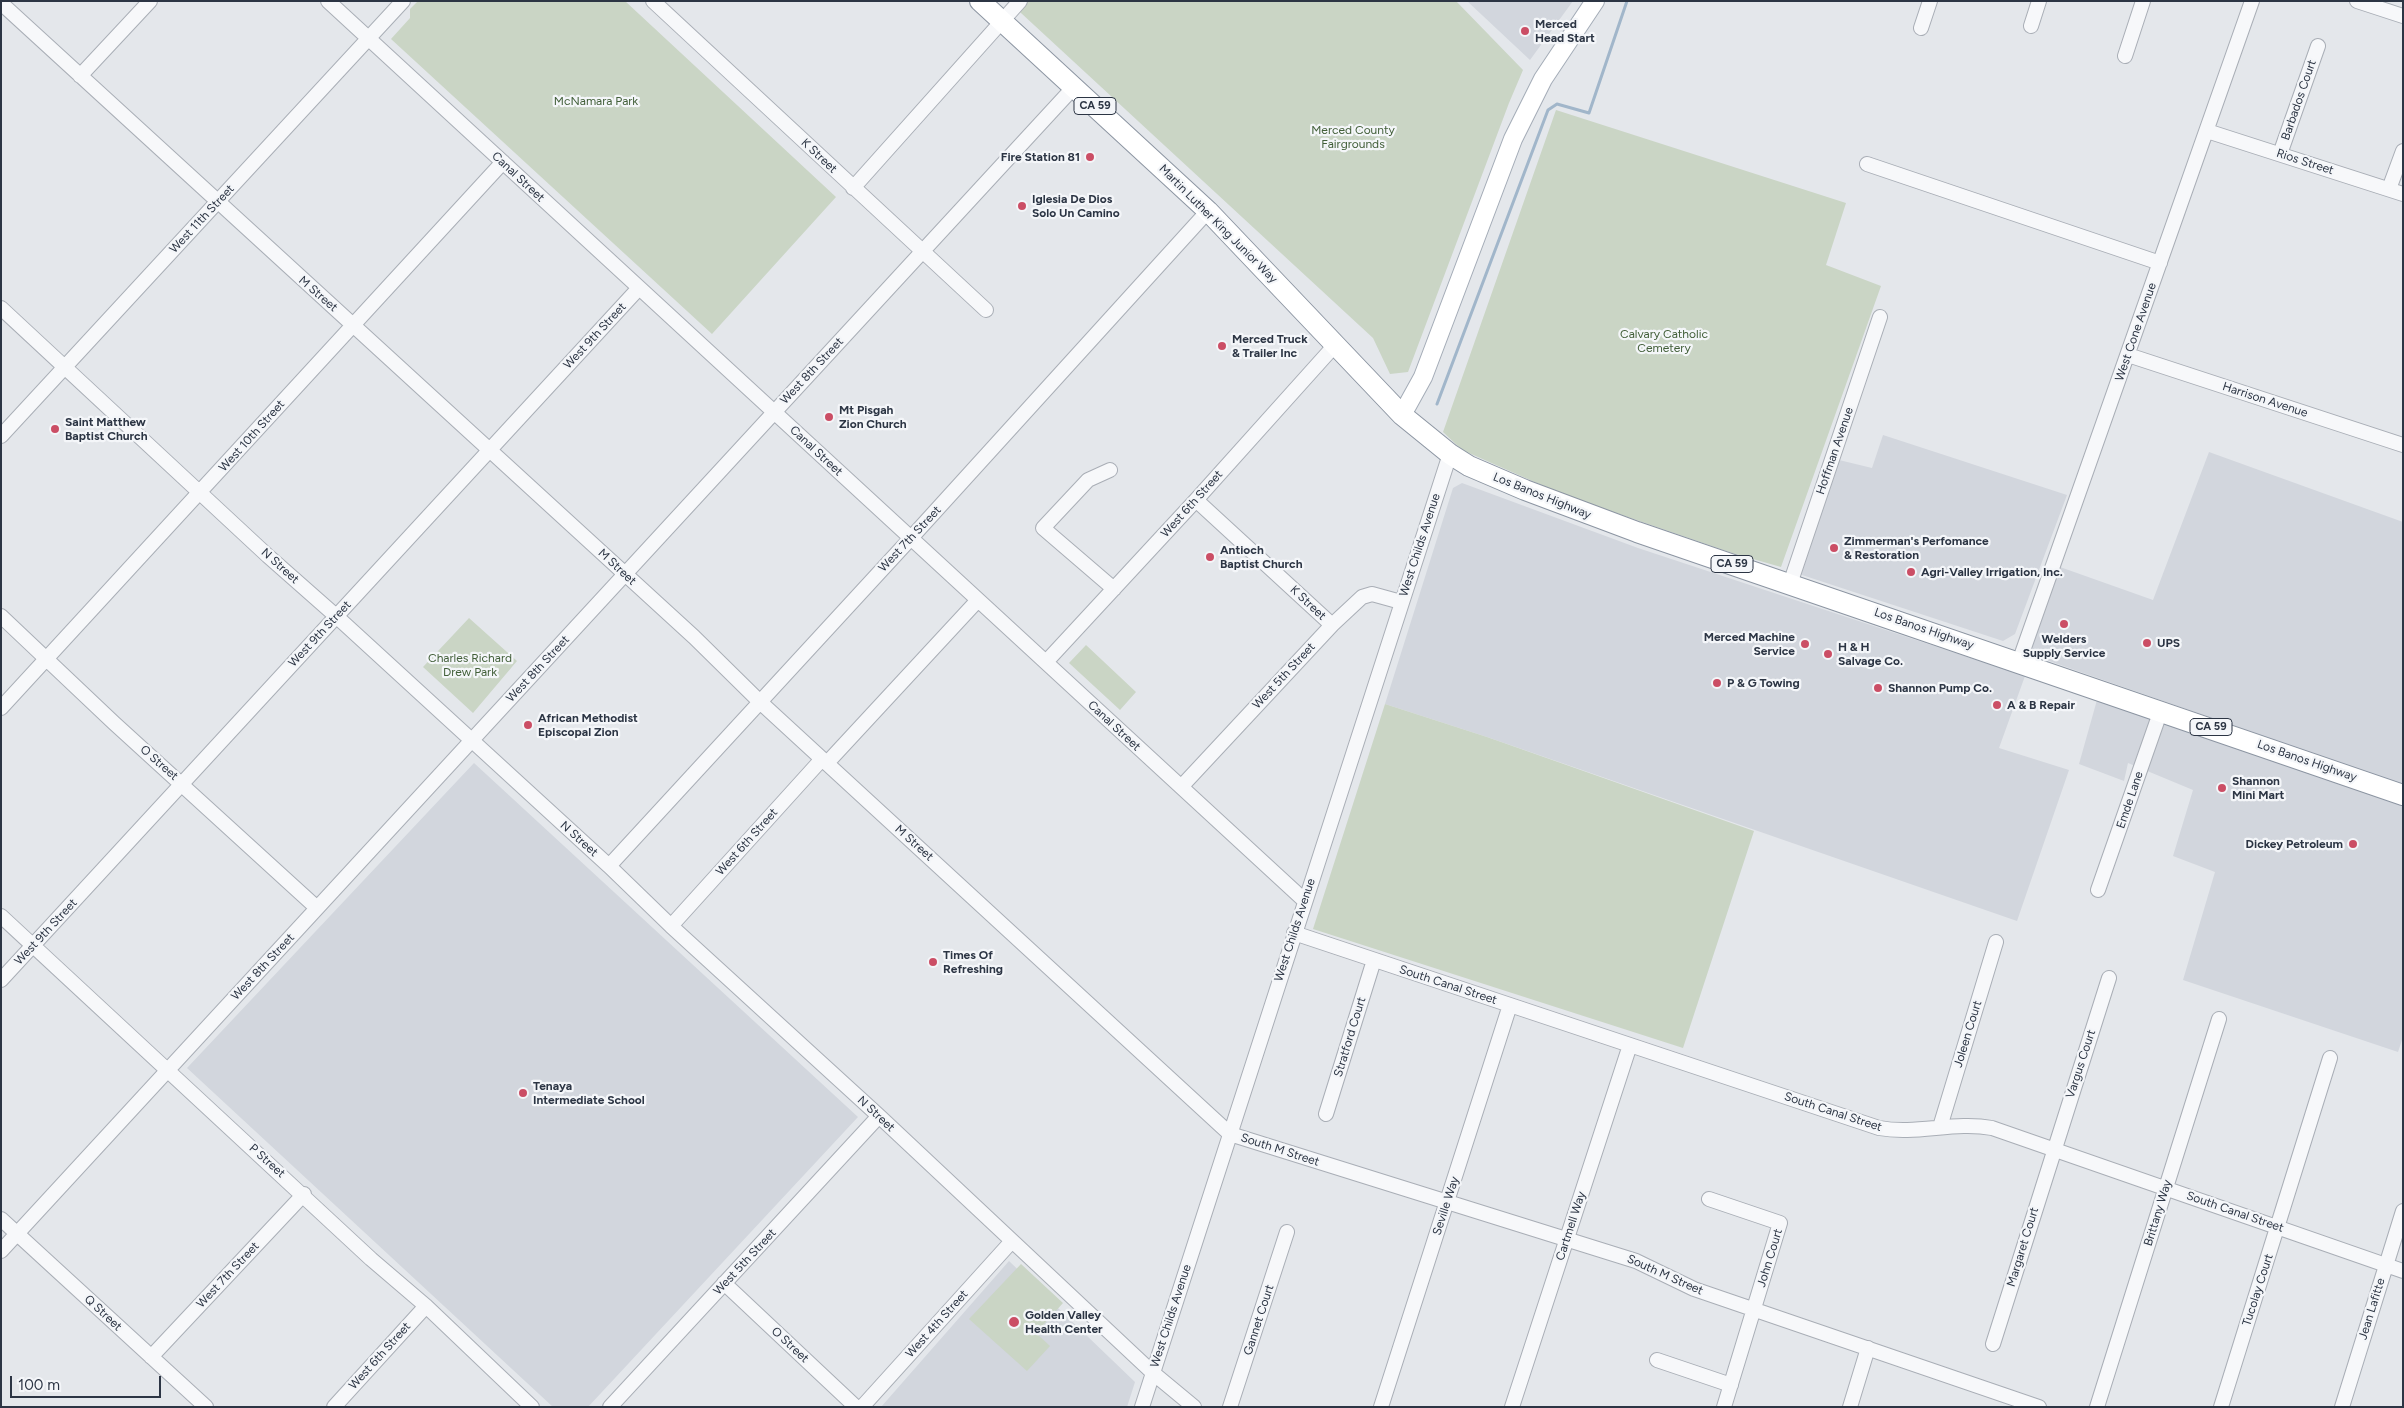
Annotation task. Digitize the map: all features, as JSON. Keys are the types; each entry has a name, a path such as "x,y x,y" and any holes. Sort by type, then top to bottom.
{"highway":[{"name":"Martin Luther King Junior Way","path":"980,1 1208,211 1402,415 1450,454"},
{"name":"Los Banos Highway","path":"1450,454 1487,474 1562,505 2403,794"}],"main road":[{"path":"1402,415 1423,377 1513,139 1544,79 1595,1"}],"street":[{"path":"80,76 150,1"},
{"name":"Canal Street","path":"328,1 1305,901"},
{"name":"West 11th Street","path":"1,436 403,1"},
{"name":"K Street","path":"653,1 986,310"},
{"path":"853,188 1020,1"},
{"path":"1921,28 1930,1"},
{"path":"2031,26 2039,1"},
{"path":"2125,56 2143,1"},
{"name":"West Cone Avenue","path":"2018,662 2252,1"},
{"path":"2357,1 2403,16"},
{"name":"M Street","path":"1,3 217,202 354,324 625,574 759,701 1230,1134"},
{"name":"Barbados Court","path":"2280,154 2318,46"},
{"name":"West 8th Street","path":"1,1252 1074,87"},
{"name":"Rios Street","path":"2207,131 2403,194"},
{"path":"2389,189 2403,151"},
{"name":"West 10th Street","path":"1,708 503,162"},
{"path":"1867,164 2160,263"},
{"name":"West 7th Street","path":"608,866 911,538 1208,211"},
{"name":"West 9th Street","path":"1,980 639,288"},
{"name":"N Street","path":"1,308 268,556 472,740 671,926 879,1116 1153,1373 1194,1407"},
{"name":"Hoffman Avenue","path":"1790,584 1880,317"},
{"name":"West 6th Street","path":"1046,662 1196,500 1336,344"},
{"name":"Harrison Avenue","path":"2128,354 2403,445"},
{"name":"West Childs Avenue","path":"1142,1407 1450,454"},
{"path":"1110,470 1088,480 1043,528 1114,589"},
{"name":"K Street","path":"1196,500 1332,625"},
{"name":"West 5th Street","path":"1181,787 1332,625 1362,597 1372,594 1401,602"},
{"name":"West 6th Street","path":"671,926 824,761 978,600"},
{"name":"O Street","path":"1,616 114,723 317,908"},
{"name":"Emde Lane","path":"2098,890 2161,710"},
{"name":"P Street","path":"1,916 304,1194 371,1259 426,1306 532,1407"},
{"name":"South Canal Street","path":"1294,933 1878,1128 1911,1131 1971,1125 1986,1127 2403,1271"},
{"name":"Joleen Court","path":"1940,1127 1996,942"},
{"name":"Stratford Court","path":"1326,1114 1374,960"},
{"name":"Vargus Court","path":"2053,1149 2109,978"},
{"name":"Seville Way","path":"1381,1407 1510,1005"},
{"name":"Brittany Way","path":"2098,1407 2219,1019"},
{"name":"Cartmell Way","path":"1512,1407 1630,1045"},
{"name":"Tucolay Court","path":"2221,1407 2330,1058"},
{"name":"West 5th Street","path":"610,1407 879,1116"},
{"name":"South M Street","path":"1230,1134 1636,1261 1694,1289 2039,1407"},
{"name":"Margaret Court","path":"1993,1344 2053,1149"},
{"name":"West 7th Street","path":"151,1357 304,1194"},
{"name":"John Court","path":"1708,1199 1780,1223 1754,1309"},
{"name":"Jean Lafitte","path":"2342,1407 2403,1211"},
{"name":"Q Street","path":"1,1219 206,1407"},
{"name":"Gannet Court","path":"1230,1407 1287,1232"},
{"name":"West 4th Street","path":"862,1407 1012,1241"},
{"name":"O Street","path":"724,1283 856,1407"},
{"name":"West 6th Street","path":"334,1407 426,1306"},
{"path":"1724,1407 1754,1309"},
{"path":"1850,1407 1868,1348"},
{"path":"1657,1360 1731,1385"}],"shaded area":[{"name":"Merced Head Start","path":"1467,1 1573,1 1530,60"},
{"path":"1883,435 2067,495 2015,634 2003,641 1799,574 1839,460 1872,468"},
{"path":"2209,452 2403,522 2403,785 2029,654 2060,567 2153,600"},
{"path":"1462,483 1638,548 2025,676 1999,748 2069,770 2017,921 1487,737 1385,704 1453,488"},
{"path":"2097,700 2403,806 2403,1037 2398,1052 2183,980 2215,872 2173,856 2193,790 2128,763 2124,781 2079,764"},
{"name":"Tenaya Intermediate School","path":"474,763 858,1117 588,1407 553,1407 187,1068"},
{"name":"Golden Valley Health Center","path":"1009,1261 1135,1382 1127,1407 881,1407"}],"green space":[{"name":"McNamara Park","path":"418,1 625,1 836,197 712,334 391,39 410,18 410,9"},
{"name":"Merced County Fairgrounds","path":"1008,1 1456,1 1523,70 1408,372 1390,374 1373,338"},
{"name":"Calvary Catholic Cemetery","path":"1556,110 1846,203 1826,265 1881,286 1781,567 1732,553 1564,495 1462,450 1443,432"},
{"name":"Charles Richard Drew Park","path":"469,618 517,661 473,713 423,667"},
{"path":"1086,645 1136,692 1120,710 1069,663"},
{"path":"1385,704 1487,737 1754,831 1683,1048 1313,929"},
{"path":"1021,1264 1063,1303 1036,1333 1050,1346 1027,1371 969,1319"}],"waterway":[{"path":"1437,404 1548,110 1557,104 1589,113 1627,1"}],"place":[{"name":"Merced Head Start","path":"1525,31"},
{"name":"Fire Station 81","path":"1090,157"},
{"name":"Iglesia De Dios Solo Un Camino","path":"1022,206"},
{"name":"Merced Truck & Trailer Inc","path":"1222,346"},
{"name":"Mt Pisgah Zion Church","path":"829,417"},
{"name":"Saint Matthew Baptist Church","path":"55,429"},
{"name":"Zimmerman's Perfomance & Restoration","path":"1834,548"},
{"name":"Antioch Baptist Church","path":"1210,557"},
{"name":"Agri-Valley Irrigation, Inc.","path":"1911,572"},
{"name":"Welders Supply Service","path":"2064,624"},
{"name":"UPS","path":"2147,643"},
{"name":"Merced Machine Service","path":"1805,644"},
{"name":"H & H Salvage Co.","path":"1828,654"},
{"name":"P & G Towing","path":"1717,683"},
{"name":"Shannon Pump Co.","path":"1878,688"},
{"name":"A & B Repair","path":"1997,705"},
{"name":"African Methodist Episcopal Zion","path":"528,725"},
{"name":"Shannon Mini Mart","path":"2222,788"},
{"name":"Dickey Petroleum","path":"2353,844"},
{"name":"Times Of Refreshing","path":"933,962"},
{"name":"Tenaya Intermediate School","path":"523,1093"},
{"name":"Golden Valley Health Center","path":"1014,1322"}]}
